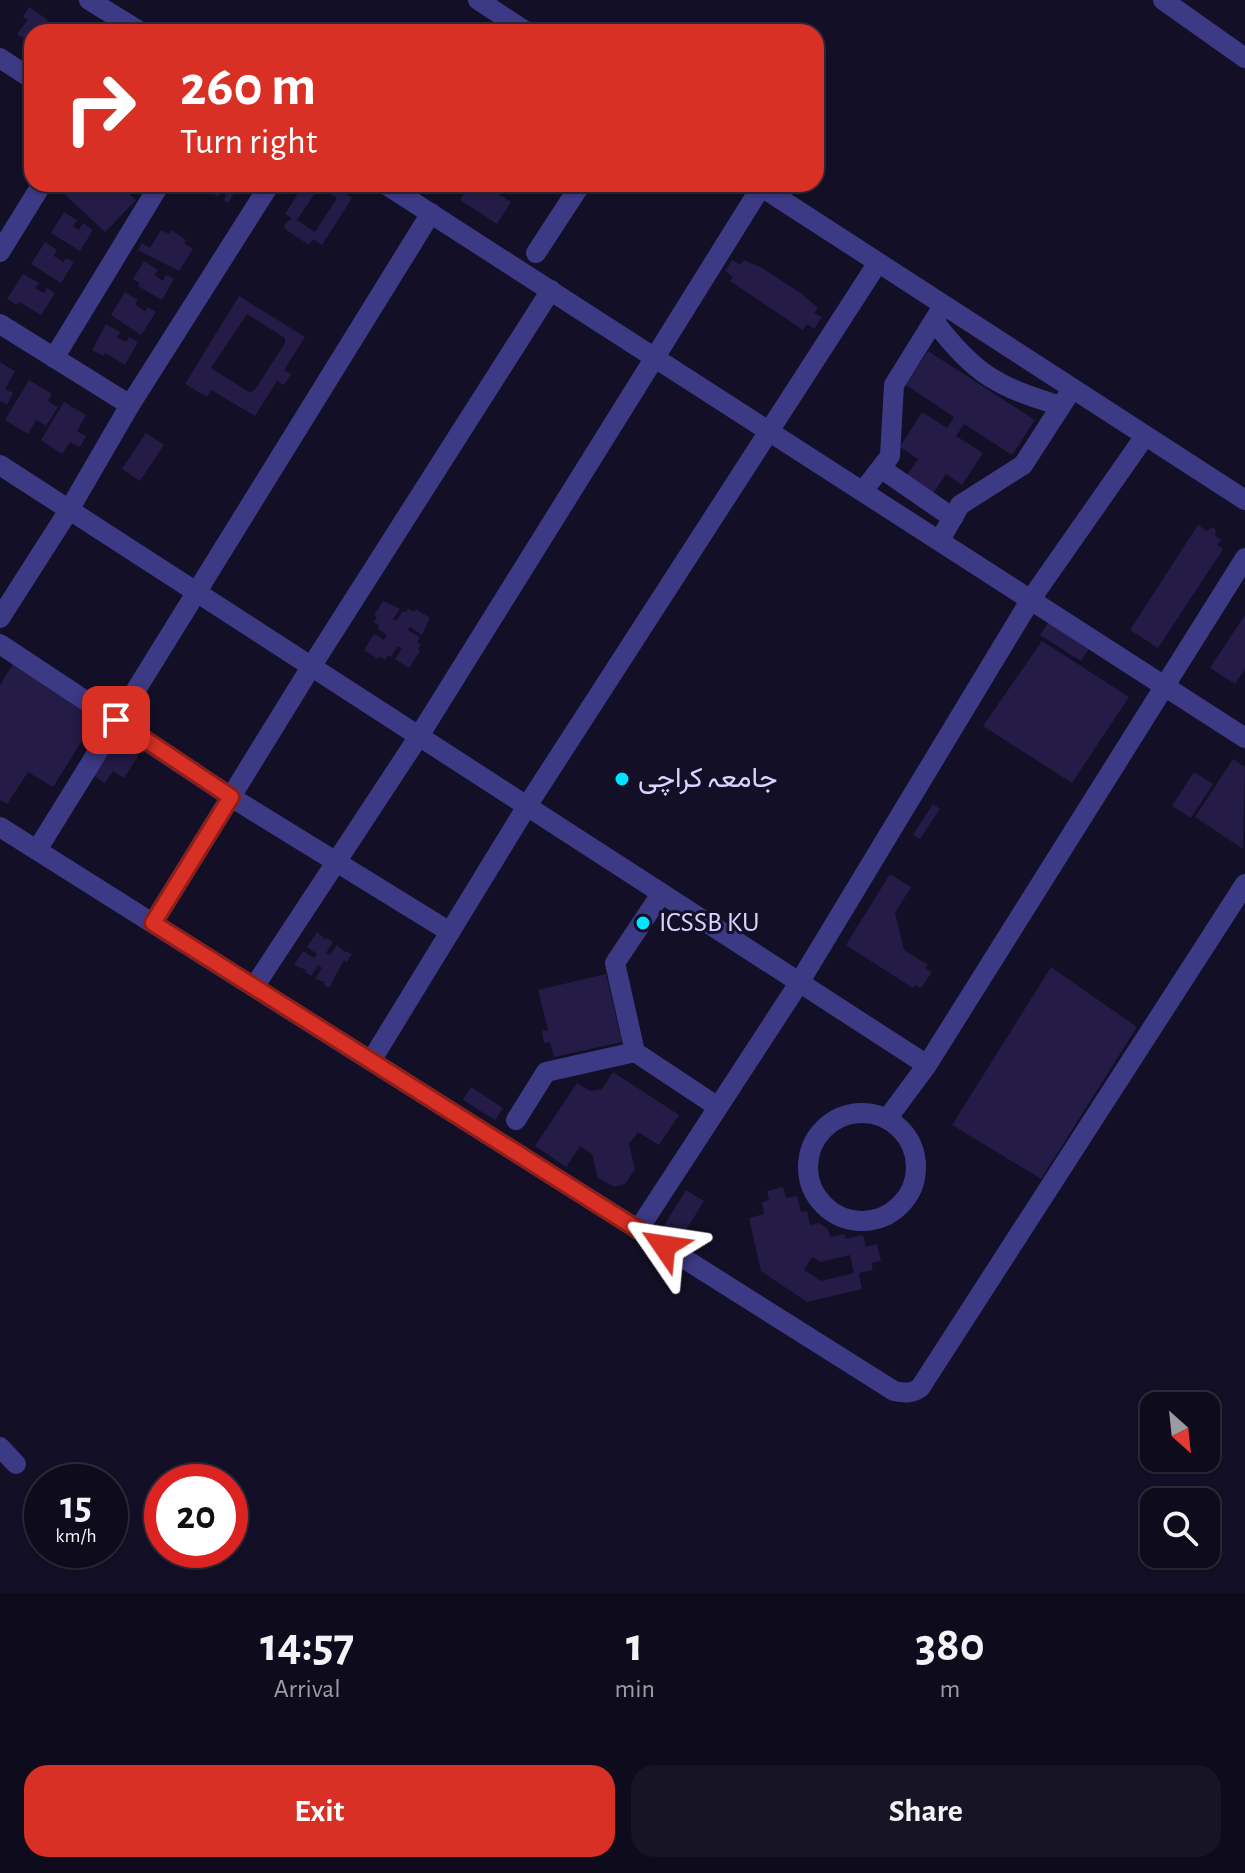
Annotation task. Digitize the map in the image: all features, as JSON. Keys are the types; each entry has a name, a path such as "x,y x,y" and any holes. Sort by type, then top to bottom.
{"street":[{"path":"89,0 128,24"},
{"path":"478,0 499,24"},
{"path":"1163,0 1245,58"},
{"path":"0,58 24,74"},
{"path":"0,252 37,192"},
{"path":"54,358 155,192"},
{"path":"0,618 261,192"},
{"path":"401,192 1245,738"},
{"path":"536,253 576,192"},
{"path":"254,987 419,736 755,192"},
{"path":"769,192 877,264 938,313 1067,398 1145,436 1245,500"},
{"path":"37,850 431,213"},
{"path":"371,1061 527,806 877,264"},
{"path":"153,923 311,667 551,290"},
{"path":"938,313 958,353 971,364 1013,391 1067,398"},
{"path":"863,491 890,456 894,385 938,313"},
{"path":"0,324 130,405"},
{"path":"940,540 960,505 1023,465 1067,398"},
{"path":"638,1230 799,983 1031,599 1145,436"},
{"path":"0,465 927,1065"},
{"path":"882,469 953,518"},
{"path":"887,1119 927,1065 1245,558"},
{"path":"0,644 231,797 450,932"},
{"path":"0,827 894,1391 911,1393 920,1388 1245,884"},
{"path":"661,894 615,963 635,1052 718,1107"},
{"path":"516,1120 546,1072 635,1052"},
{"path":"862,1113 887,1119 907,1136 917,1160 914,1186 899,1208 876,1220 850,1221 826,1209 811,1187 808,1161 817,1137 836,1119 862,1113"},
{"path":"0,1447 16,1464"}],"building":[{"path":"29,7 48,20 46,24 25,24 28,20 23,17"},
{"path":"24,25 24,38 17,34"},
{"path":"62,192 127,192 136,200 105,232"},
{"path":"221,192 235,192 228,203 224,200 226,195"},
{"path":"299,192 316,192 297,220 315,232 337,198 327,192 343,192 352,198 322,245 313,239 309,245 285,229 284,225 292,218 285,214"},
{"path":"465,192 495,192 511,202 497,224 460,200"},
{"path":"64,212 77,220 73,226 79,230 83,223 93,230 80,251 51,233"},
{"path":"161,230 169,234 171,230 193,249 179,271 138,250 142,243 150,248"},
{"path":"45,242 57,250 54,256 63,262 66,258 74,262 61,283 31,264"},
{"path":"732,260 741,265 744,260 762,268 802,294 818,308 814,313 822,317 814,329 807,324 803,330 730,281 733,277 725,271"},
{"path":"144,261 158,270 154,275 163,281 166,275 174,279 162,300 138,286 140,283 133,279"},
{"path":"23,274 39,283 35,288 44,293 47,288 55,293 41,315 7,299"},
{"path":"125,292 138,300 135,305 145,311 148,307 156,312 141,335 111,315"},
{"path":"239,296 305,337 284,370 291,374 284,385 277,381 255,416 211,390 207,397 185,384","holes":["247,314 285,338 285,343 254,391 249,392 211,368"]},
{"path":"106,324 120,332 117,337 126,342 129,337 138,342 125,365 105,353 103,356 92,350"},
{"path":"928,351 1035,420 1012,455 964,424 956,436 983,453 962,485 946,474 930,498 903,481 918,459 900,447 922,412 947,428 954,417 906,385"},
{"path":"0,362 15,371 5,389 13,393 7,405 0,401"},
{"path":"29,380 52,394 48,401 58,407 46,426 36,420 28,434 5,420"},
{"path":"64,402 86,415 77,431 86,436 80,447 70,442 62,454 41,440"},
{"path":"146,433 164,445 140,481 122,469"},
{"path":"1198,525 1207,531 1213,527 1215,536 1221,540 1217,545 1223,549 1158,648 1130,630"},
{"path":"383,601 400,609 393,619 396,621 408,609 414,612 416,609 430,618 422,635 410,627 408,630 420,637 417,642 421,644 409,668 395,659 402,648 398,646 385,660 364,650 374,634 384,640 387,635 374,622 377,617 374,615"},
{"path":"1245,615 1245,669 1235,684 1210,668"},
{"path":"1048,623 1089,649 1081,661 1040,635"},
{"path":"1042,641 1129,697 1072,783 983,726"},
{"path":"13,664 97,717 53,787 28,772 7,804 0,800 0,685"},
{"path":"117,741 139,755 124,778 113,771 105,783 94,776"},
{"path":"1233,759 1245,767 1243,849 1195,817"},
{"path":"1194,772 1213,784 1191,818 1172,806"},
{"path":"933,804 940,809 920,839 913,835"},
{"path":"890,874 911,887 895,913 904,950 928,965 925,968 932,972 921,988 915,985 913,988 846,945"},
{"path":"317,932 333,942 326,953 330,955 337,945 352,954 347,962 344,960 329,988 324,985 325,982 315,979 322,968 318,965 311,976 294,965 303,951 314,958 317,954 307,947"},
{"path":"1051,967 1137,1027 1041,1179 952,1125"},
{"path":"606,974 622,1042 554,1057 550,1042 544,1043 542,1031 548,1030 538,990"},
{"path":"613,1072 679,1115 659,1145 638,1132 629,1144 635,1169 625,1184 614,1187 598,1178 592,1154 580,1146 566,1167 535,1146 577,1083 590,1091 602,1089"},
{"path":"471,1087 503,1108 495,1120 463,1100"},
{"path":"783,1187 786,1198 797,1196 801,1212 807,1211 810,1225 819,1223 828,1229 830,1237 844,1234 846,1239 863,1235 866,1247 877,1244 881,1261 871,1263 873,1270 859,1273 862,1289 807,1302 761,1271 749,1218 764,1214 762,1202 769,1200 767,1191","holes":["850,1255 854,1273 821,1281 804,1270 812,1257 821,1262"]},
{"path":"686,1190 704,1201 681,1238 663,1227"}],"place":[{"name":"جامعہ کراچی","path":"622,779"},
{"name":"ICSSB KU","path":"643,923"}],"route":[{"path":"116,720 231,797 153,923 664,1246"}]}
